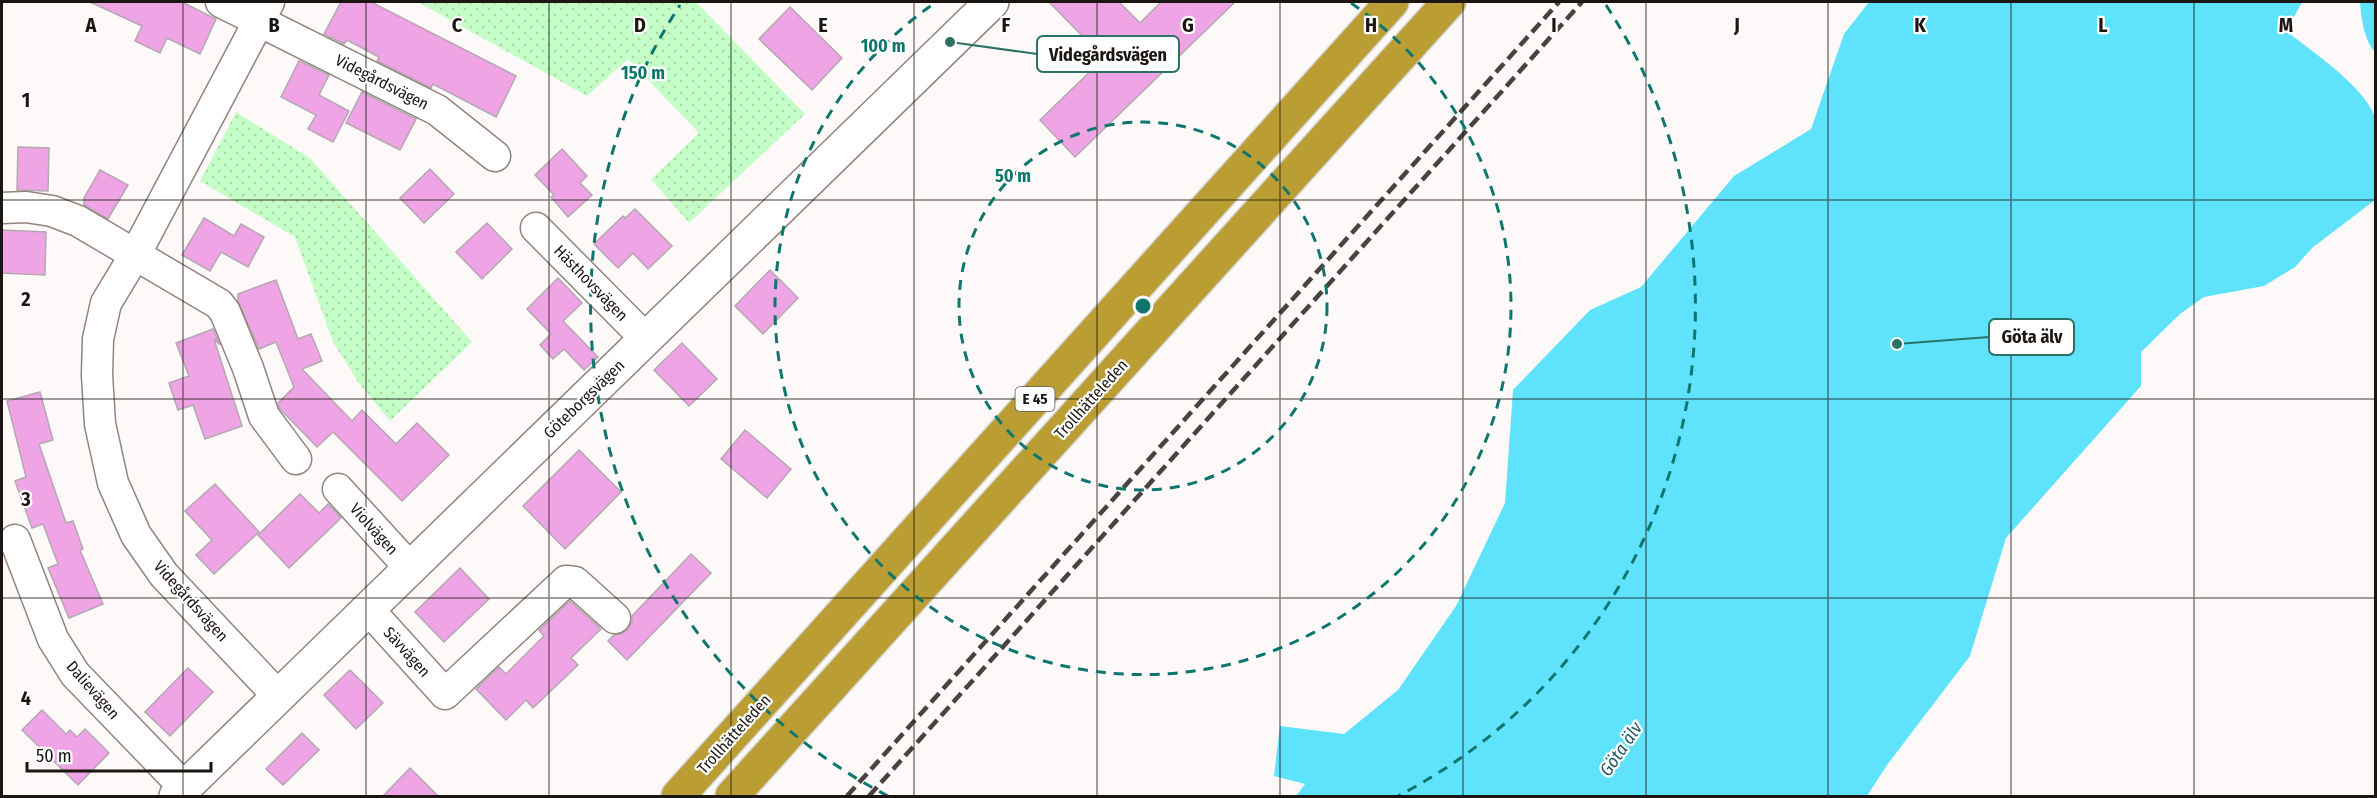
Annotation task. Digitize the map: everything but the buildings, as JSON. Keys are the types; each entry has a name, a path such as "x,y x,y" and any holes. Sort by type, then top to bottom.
{"highway":[{"name":"Trollhätteleden","path":"678,796 1392,2"},
{"name":"Trollhätteleden","path":"732,796 1449,2"}],"street":[{"name":"Videgårdsvägen","path":"221,2 265,12 437,110 495,156"},
{"name":"Göteborgsvägen","path":"180,792 992,2"},
{"name":"Videgårdsvägen","path":"265,12 135,255 106,303 98,339 100,424 113,483 136,535 164,575 279,697"},
{"path":"2,208 26,207 52,211 78,221 219,304 225,312 244,359 264,416 296,459"},
{"name":"Hästhovsvägen","path":"536,228 646,339"},
{"name":"Violvägen","path":"338,489 411,569"},
{"name":"Dalievägen","path":"15,540 53,639 75,674 180,792"},
{"name":"Sävvägen","path":"369,610 445,694 566,581 575,582 615,618"}],"green space":[{"path":"418,2 696,2 805,114 689,223 651,179 699,133 628,59 587,96"},
{"path":"236,112 310,158 472,342 390,421 358,382 333,342 295,237 200,181"}],"water":[{"path":"1869,2 2302,2 2293,19 2291,35 2352,85 2371,108 2376,120 2375,200 2312,248 2295,267 2264,286 2204,297 2180,314 2141,352 2141,386 2006,538 1970,656 1887,765 1867,796 1296,796 1305,784 1274,776 1280,726 1344,734 1398,690 1456,606 1505,503 1513,390 1590,310 1641,287 1734,176 1811,129 1844,34"},
{"path":"2360,2 2375,2 2375,52 2362,22"}],"railway":[{"path":"847,796 1559,2"},
{"path":"869,796 1582,2"}],"place":[{"name":"Videgårdsvägen","path":"950,42"},
{"name":"Göta älv","path":"1897,344"}]}
